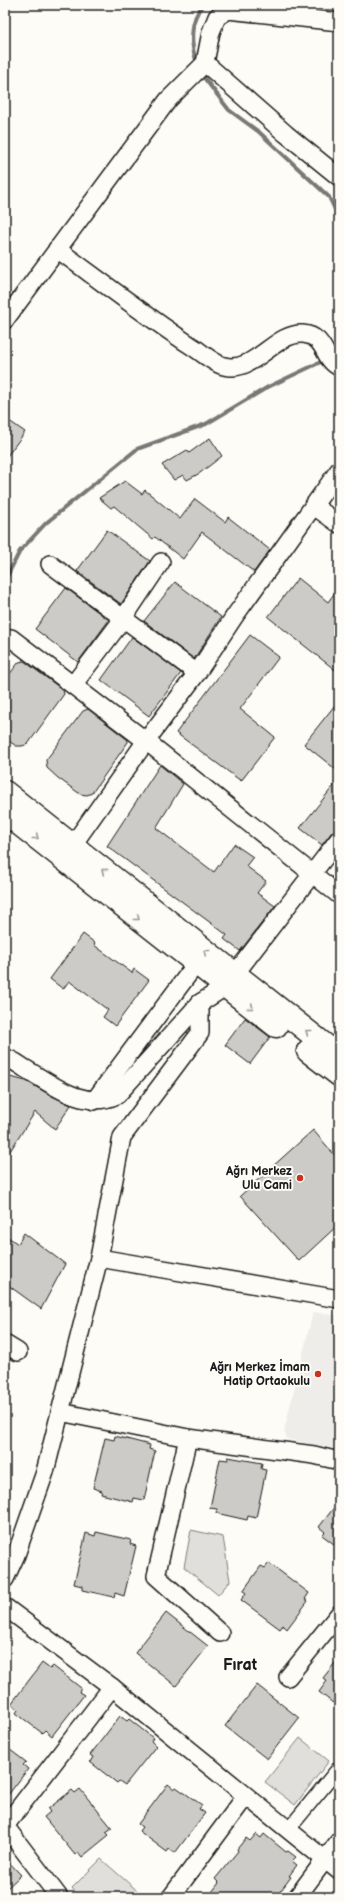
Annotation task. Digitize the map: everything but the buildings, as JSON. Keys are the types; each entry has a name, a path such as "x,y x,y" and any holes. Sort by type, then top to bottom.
{"main road":[{"path":"5,792 72,846 339,1075"},
{"path":"5,813 196,964 230,981 339,1056"}],"street":[{"path":"5,320 168,100 205,63 211,32 217,17 228,10 339,22"},
{"path":"205,63 286,134 339,177"},
{"path":"57,249 180,338 223,366 243,366 290,336 304,334 320,342 336,366"},
{"path":"72,846 197,673 234,617 339,470"},
{"path":"314,506 339,524"},
{"path":"72,685 123,619 161,562"},
{"path":"50,564 197,673"},
{"path":"11,638 146,742 339,895"},
{"path":"5,1058 80,1099 94,1101 108,1099 117,1094 200,1003 230,981 339,839"},
{"path":"94,1101 196,964"},
{"path":"5,1579 16,1555 45,1472 99,1258 122,1137 200,1033 200,1003"},
{"path":"99,1258 339,1299"},
{"path":"60,1412 188,1438 314,1455 339,1461"},
{"path":"188,1438 156,1576 220,1633"},
{"path":"5,1607 112,1687 339,1871"},
{"path":"288,1677 339,1614"},
{"path":"59,1897 5,1826 112,1687"},
{"path":"288,1830 339,1768"},
{"path":"171,1897 246,1796"},
{"path":"297,1897 339,1841"}],"shaded area":[{"name":"Ağrı Merkez İmam Hatip Ortaokulu","path":"313,1312 339,1316 339,1450 287,1439 284,1431"},
{"path":"191,1530 223,1537 230,1581 218,1595 184,1567"},
{"path":"300,1738 329,1761 295,1805 265,1782"},
{"path":"101,1859 141,1894 138,1897 79,1897 72,1888"}],"waterway":[{"path":"198,65 193,50 192,34 195,18 203,5"},
{"path":"202,73 229,110 259,132 329,197 339,218"},
{"path":"332,356 339,349"},
{"path":"5,580 20,551 46,523 137,449 206,424 268,387 325,360"},
{"path":"5,591 7,629 5,632"}],"place":[{"name":"Ağrı Merkez Ulu Cami","path":"300,1178"},
{"name":"Ağrı Merkez İmam Hatip Ortaokulu","path":"318,1374"}],"district":[{"name":"Fırat","path":"240,1664"}]}
